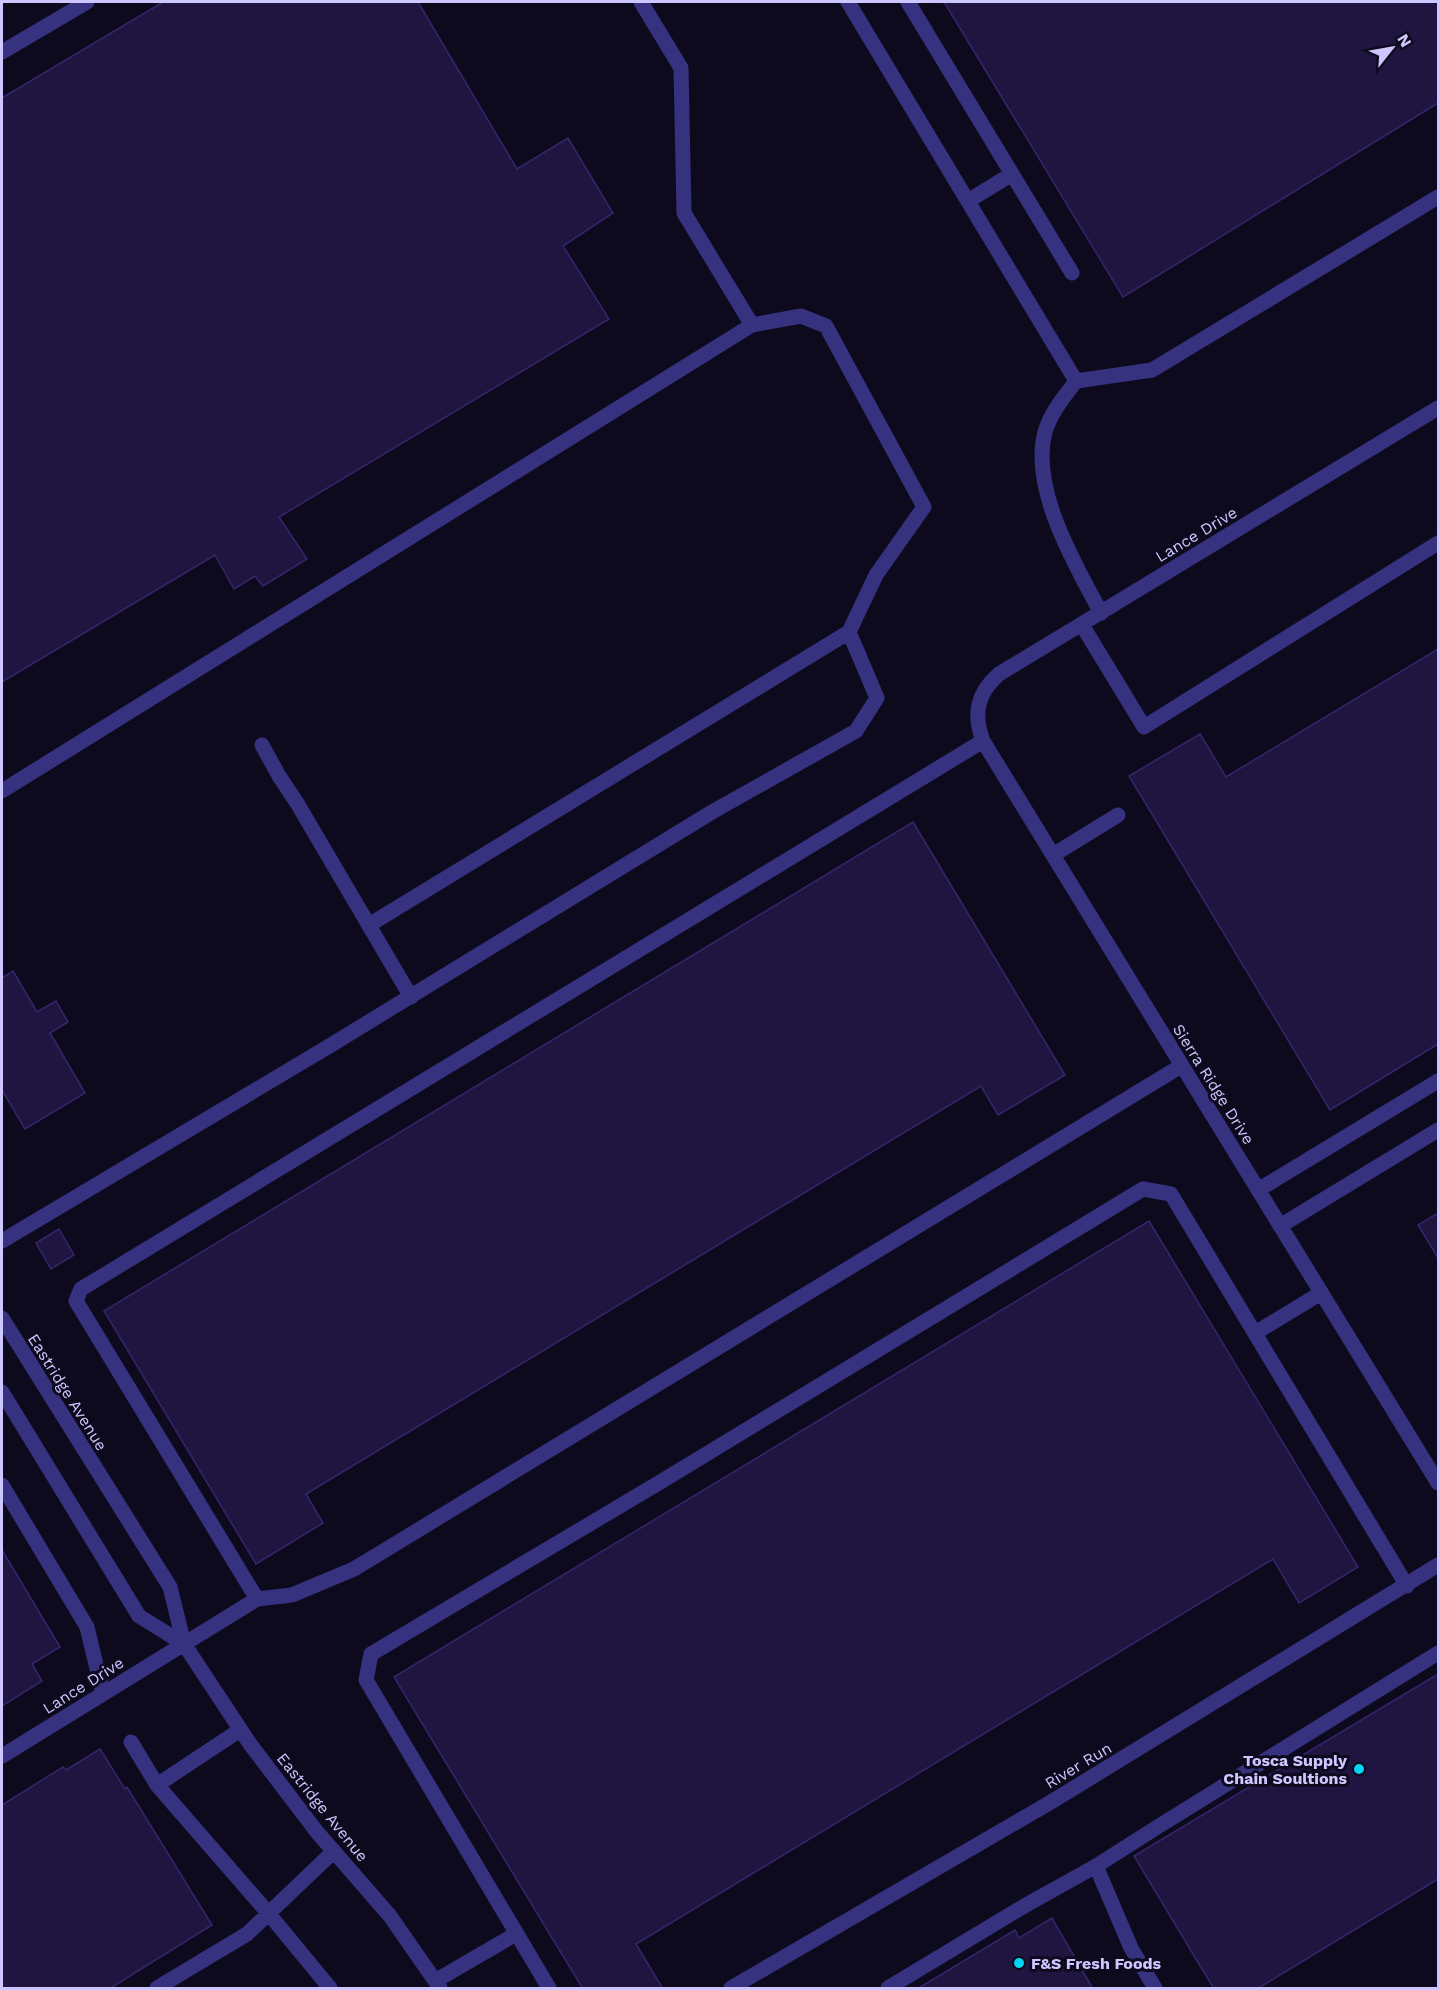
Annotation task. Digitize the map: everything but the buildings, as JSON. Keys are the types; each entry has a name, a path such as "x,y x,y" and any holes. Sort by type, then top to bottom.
{"street":[{"path":"2,52 87,2"},
{"path":"641,2 681,68 684,213 752,325"},
{"path":"848,2 1077,381"},
{"path":"908,2 1072,273"},
{"path":"968,201 1012,174"},
{"path":"1101,613 1064,542 1049,498 1042,461 1045,432 1057,405 1077,381 1152,370 1438,197"},
{"path":"2,791 752,325 801,316 826,326 924,507 876,575 849,632 369,925"},
{"name":"Lance Drive","path":"980,698 987,684 999,674 1438,408"},
{"path":"1082,624 1144,727 1438,543"},
{"path":"2,1240 411,997 711,812 856,731 877,698 849,632"},
{"name":"Sierra Ridge Drive","path":"980,698 977,717 978,729 983,741 1438,1483"},
{"path":"983,741 81,1288 76,1300 257,1599 292,1595 354,1569 1181,1066"},
{"path":"262,745 411,997"},
{"path":"1053,855 1118,815"},
{"path":"1258,1190 1438,1081"},
{"path":"1280,1226 1438,1130"},
{"path":"549,1989 366,1680 371,1654 662,1481 1143,1189 1171,1194 1407,1586"},
{"path":"1255,1333 1321,1293"},
{"name":"Eastridge Avenue","path":"2,1318 170,1587 183,1644 240,1730 317,1832 390,1916 437,1985"},
{"name":"Eastridge Avenue","path":"2,1392 139,1616 183,1644"},
{"path":"2,1485 87,1627 103,1694"},
{"name":"River Run","path":"731,1989 1052,1802 1438,1565"},
{"name":"Lance Drive","path":"2,1756 257,1599"},
{"path":"888,1989 1026,1905 1096,1866 1438,1653"},
{"path":"157,1785 240,1730"},
{"path":"131,1742 157,1785 269,1914 330,1989"},
{"path":"157,1989 247,1934 334,1851"},
{"path":"1096,1866 1131,1947 1155,1989"},
{"path":"437,1985 516,1934"}],"place":[{"name":"Tosca Supply Chain Soultions","path":"1359,1769"},
{"name":"F&S Fresh Foods","path":"1019,1963"}]}
